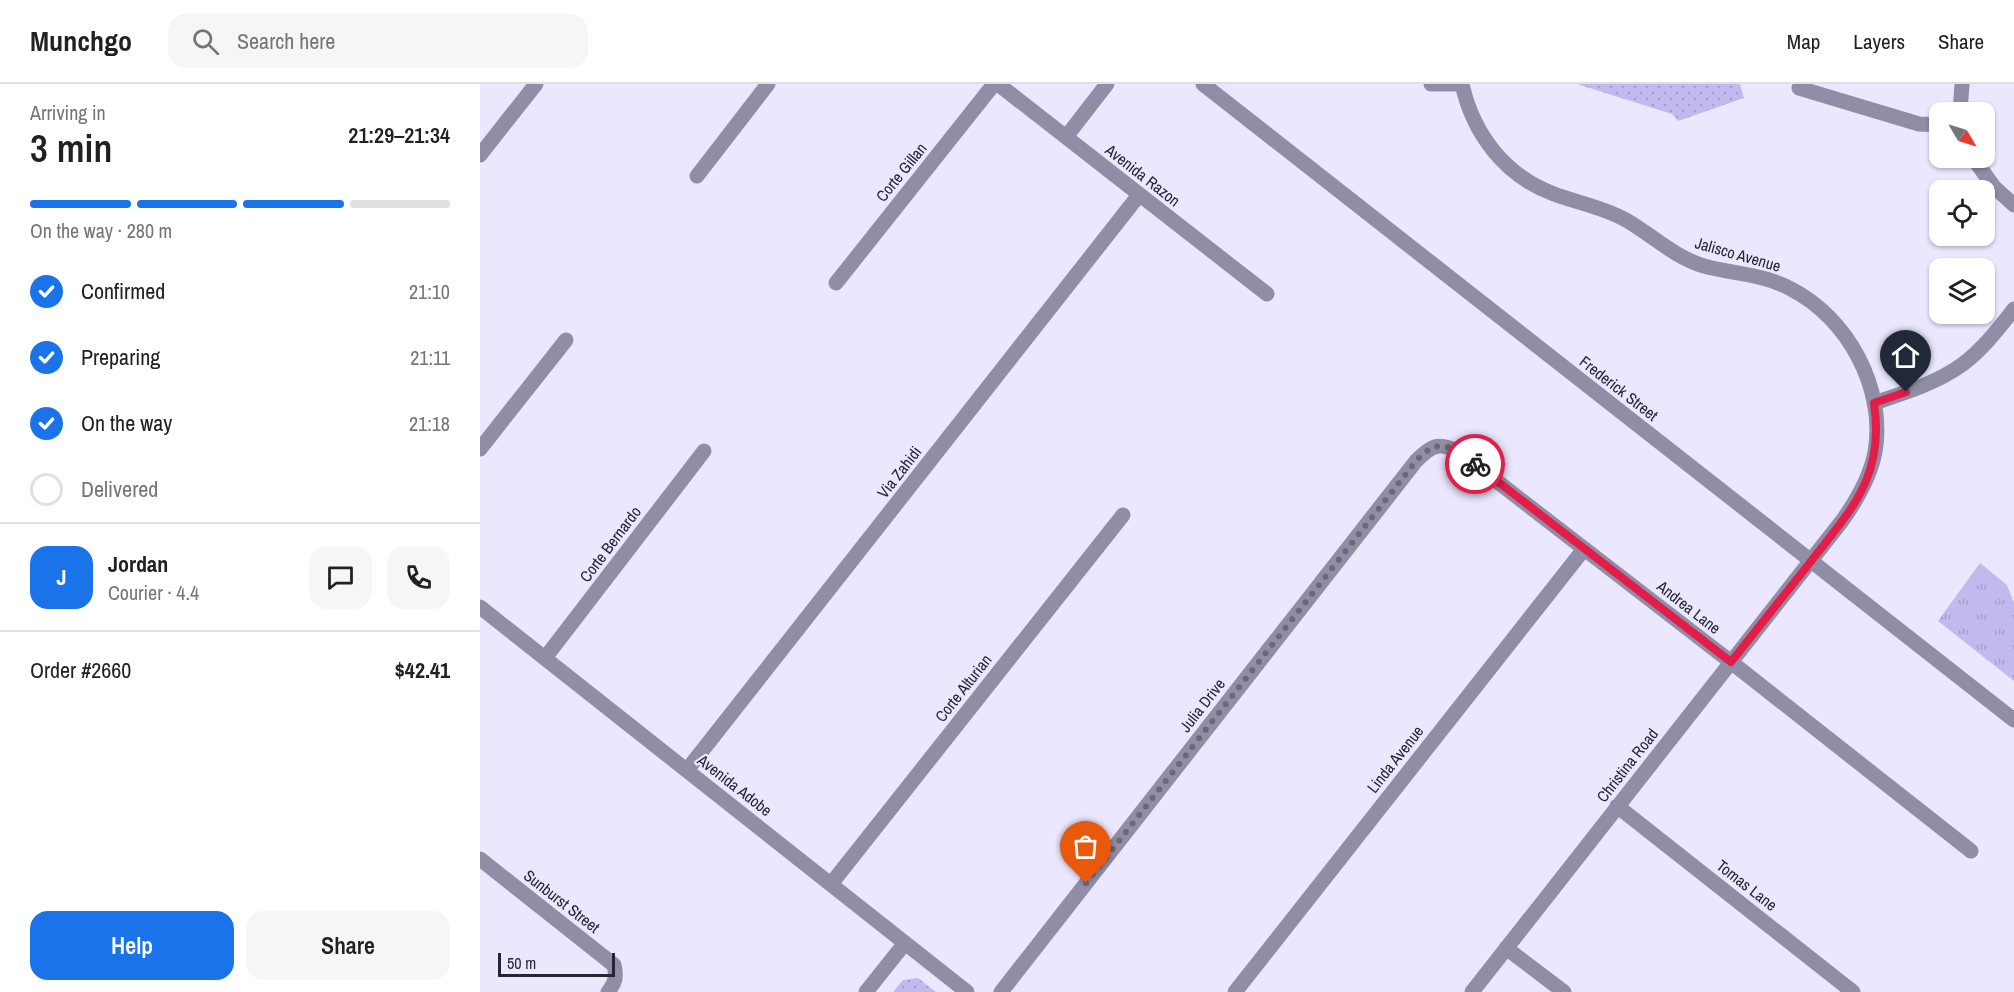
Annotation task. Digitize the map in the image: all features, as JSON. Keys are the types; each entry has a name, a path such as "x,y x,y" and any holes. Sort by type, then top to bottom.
{"street":[{"path":"480,155 536,84"},
{"path":"697,176 768,84"},
{"name":"Avenida Razon","path":"996,84 1267,294"},
{"name":"Corte Gillan","path":"836,283 996,84"},
{"path":"1066,137 1107,84"},
{"name":"Frederick Street","path":"1203,84 2014,720"},
{"name":"Jalisco Avenue","path":"1431,84 1461,84 1470,113 1487,144 1526,181 1538,188 1626,220 1690,261 1777,282 1792,289 1833,321 1850,342 1863,368 1874,403 1877,436 1875,453 1866,482 1849,512 1811,561"},
{"path":"1961,102 1962,84"},
{"path":"1799,88 1919,124 1929,124"},
{"path":"1980,168 1994,187 2014,205"},
{"name":"Via Zahidi","path":"687,770 1139,195"},
{"path":"1874,403 1922,386 1952,371 1979,350 2014,309"},
{"path":"480,449 566,340"},
{"name":"Andrea Lane","path":"1437,446 1449,447 1458,452 1731,662 1971,851"},
{"name":"Julia Drive","path":"1001,992 1416,461 1426,451 1437,446"},
{"name":"Corte Bernardo","path":"545,658 704,451"},
{"name":"Corte Alturian","path":"831,885 1123,515"},
{"name":"Linda Avenue","path":"1235,992 1584,549"},
{"name":"Christina Road","path":"1472,992 1811,561"},
{"name":"Avenida Adobe","path":"480,608 967,992"},
{"name":"Tomas Lane","path":"1617,806 1853,992"},
{"name":"Sunburst Street","path":"480,859 614,966 617,974 608,992"},
{"path":"866,992 905,943"},
{"path":"1506,948 1564,992"}],"green space":[{"path":"1577,84 1740,84 1744,98 1678,121 1672,114"},
{"path":"1980,563 2007,585 2014,603 2014,681 1938,621"},
{"path":"918,978 936,992 893,992 903,980"}],"way so far":[{"path":"1086,883 1416,461 1426,451 1437,446 1449,447 1475,464"}],"route":[{"path":"1475,464 1731,662 1834,532 1849,512 1866,482 1875,453 1877,436 1874,403 1906,392"}]}
